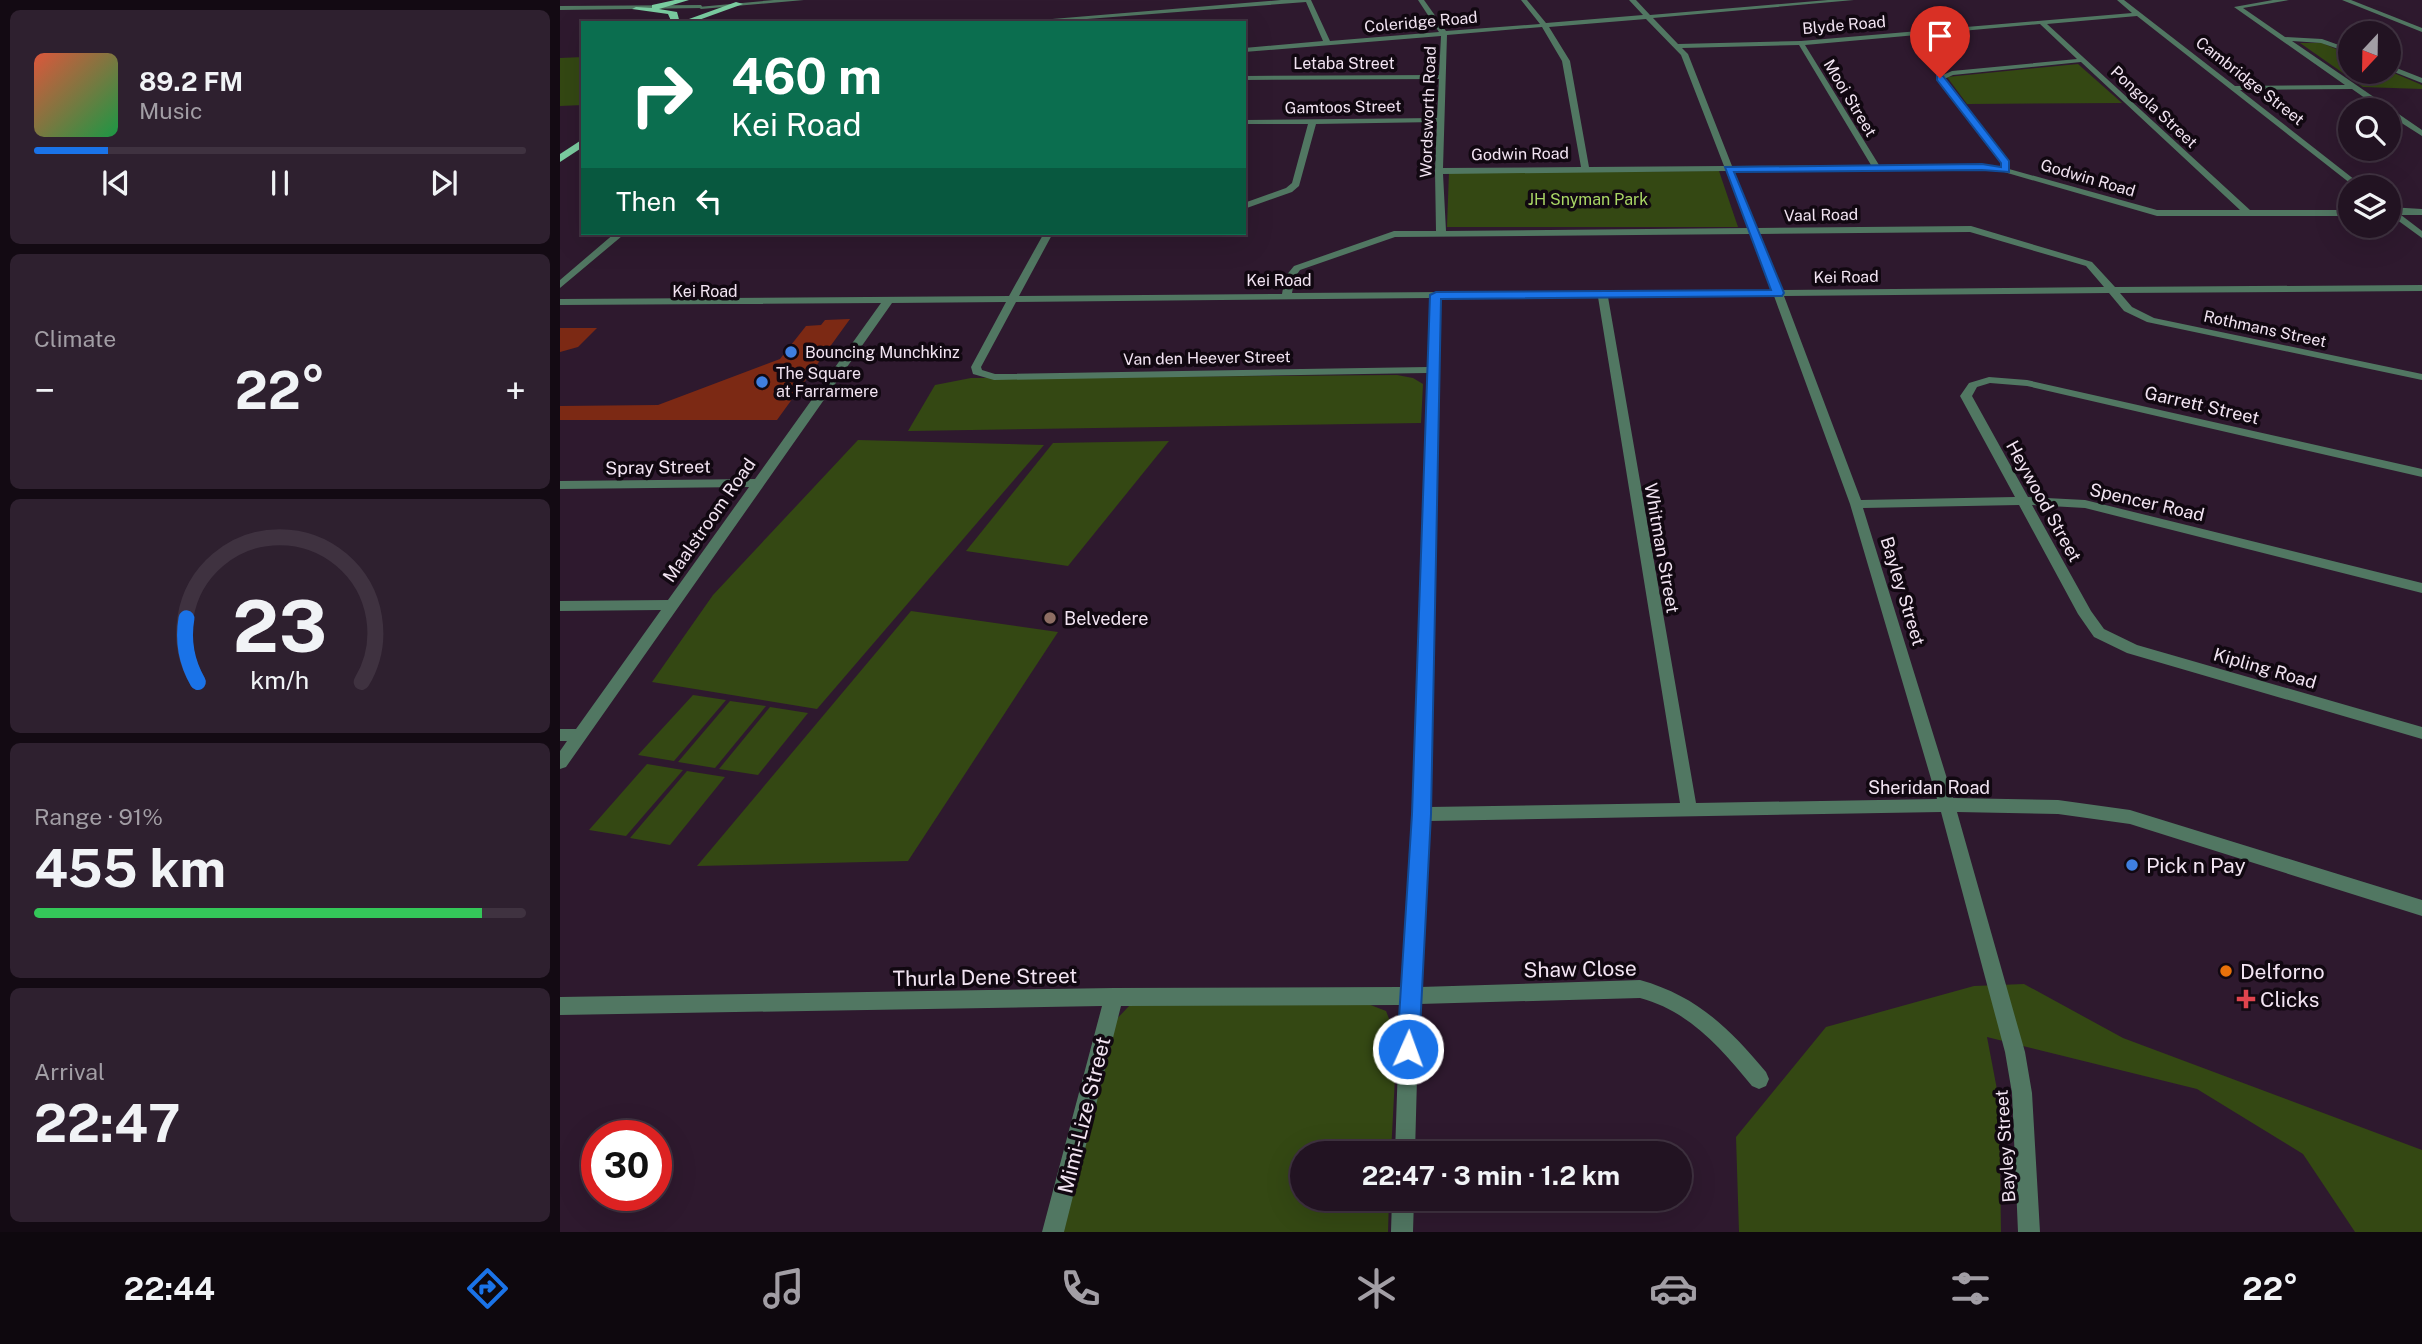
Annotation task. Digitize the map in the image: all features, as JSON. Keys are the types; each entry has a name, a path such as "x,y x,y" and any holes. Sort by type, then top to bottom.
{"main road":[{"path":"720,0 740,4"},
{"path":"692,21 701,2"},
{"path":"639,9 701,2"},
{"path":"677,21 686,4"},
{"path":"692,21 740,4"},
{"path":"639,9 670,12 674,14 676,21"},
{"path":"560,145 581,129"},
{"path":"560,159 581,143"}],"street":[{"path":"701,2 740,4 801,0"},
{"path":"1032,21 1307,0 1327,43"},
{"name":"Wordsworth Road","path":"1421,0 1444,34 1439,171 1441,233"},
{"path":"1524,0 1545,26 1566,61 1585,169"},
{"name":"Bayley Street","path":"1632,0 1678,46 1778,293 1856,504 1947,805 2015,1052 2022,1093 2029,1232"},
{"path":"1739,0 1749,8"},
{"name":"Coleridge Road","path":"1246,50 1851,0"},
{"name":"Cambridge Street","path":"2120,0 2345,175"},
{"path":"2286,0 2237,7 2368,98"},
{"path":"2345,0 2422,30"},
{"path":"560,8 639,9"},
{"name":"Blyde Road","path":"1678,46 1801,43 2138,14"},
{"name":"Pongola Street","path":"2041,22 2248,213"},
{"path":"2284,40 2322,41 2338,47"},
{"name":"Mooi Street","path":"1801,43 1876,167"},
{"path":"2005,170 2006,163 1940,78 1952,73 2084,60"},
{"path":"2401,72 2422,81"},
{"name":"Letaba Street","path":"1246,78 1443,77"},
{"path":"2235,88 2352,87"},
{"name":"Gamtoos Street","path":"1246,122 1441,120"},
{"path":"2401,120 2422,134"},
{"path":"1246,205 1289,190 1296,184 1311,122"},
{"name":"Godwin Road","path":"1439,171 1982,167 2005,170 2150,212 2338,213"},
{"path":"2401,212 2422,212"},
{"path":"2401,220 2422,235"},
{"name":"Vaal Road","path":"1286,296 1290,277 1302,266 1384,235 1441,233 1981,230 2081,260 2095,268 2112,290"},
{"path":"560,285 618,235"},
{"path":"1010,299 1047,235"},
{"name":"Kei Road","path":"560,305 1286,296 2422,288"},
{"name":"Rothmans Street","path":"2112,290 2128,309 2161,323 2422,377"},
{"name":"Whitman Street","path":"1602,294 1689,808"},
{"path":"1405,1141 1410,996 1421,814 1436,295"},
{"name":"Van den Heever Street","path":"1010,299 976,367 976,371 982,375 994,377 1433,370"},
{"name":"Maalstroom Road","path":"560,763 887,301"},
{"name":"Garrett Street","path":"1973,385 1989,380 2027,383 2422,473"},
{"name":"Heywood Street","path":"1973,385 1966,396 1968,401 2085,614 2099,633"},
{"name":"Spray Street","path":"560,485 757,483"},
{"name":"Spencer Road","path":"1856,504 2024,501 2101,507 2422,588"},
{"path":"560,606 670,605"},
{"name":"Kipling Road","path":"2099,633 2132,649 2422,733"},
{"path":"560,735 580,735"},
{"name":"Sheridan Road","path":"1421,814 1947,805 2058,807 2130,817 2422,908"},
{"name":"Shaw Close","path":"1410,996 1640,989 1659,993 1680,1004 1728,1041 1759,1079"},
{"name":"Thurla Dene Street","path":"560,1006 1114,997 1410,996"},
{"name":"Mimi-Lize Street","path":"1054,1232 1114,997"},
{"path":"1402,1232 1403,1211"}],"green space":[{"path":"2300,43 2322,43 2338,50 2338,70"},
{"path":"581,57 581,105 560,106 560,58"},
{"path":"2078,64 2122,103 1967,104 1947,77"},
{"path":"2401,76 2422,85 2422,89 2363,87 2359,84 2401,84"},
{"name":"JH Snyman Park","path":"1719,171 1738,227 1447,227 1449,172"},
{"path":"1397,375 1413,378 1423,384 1421,423 908,431 935,385 971,378"},
{"path":"858,440 1044,445 817,709 652,682 713,595"},
{"path":"1169,441 1068,566 966,551 1053,443"},
{"path":"911,611 1058,632 908,861 697,866"},
{"path":"693,695 726,700 674,761 638,755"},
{"path":"730,701 766,706 715,768 678,762"},
{"path":"770,707 808,713 758,775 719,769"},
{"path":"647,764 683,770 626,836 589,830"},
{"path":"687,771 725,777 670,845 630,838"},
{"path":"2024,984 2123,1038 2422,1150 2422,1232 2355,1232 2303,1154 2197,1089 1987,1037 1999,1100 2001,1232 1739,1232 1736,1137 1826,1027 1974,986"},
{"path":"1368,1004 1386,1011 1397,1039 1392,1141 1290,1141 1290,1211 1389,1211 1388,1232 1058,1232 1112,1024 1130,1005"}],"building":[{"name":"The Square at Farrarmere","path":"850,319 777,420 560,420 560,406 658,405 780,359 806,326 821,325 825,320"},
{"path":"560,328 597,328 578,347 560,352"}],"place":[{"name":"Bouncing Munchkinz","path":"791,352"},
{"name":"The Square at Farrarmere","path":"762,382"},
{"name":"Belvedere","path":"1050,618"},
{"name":"Pick n Pay","path":"2132,865"},
{"name":"Delforno","path":"2226,971"},
{"name":"Clicks","path":"2246,999"}],"route":[{"path":"1408,1049 1421,814 1436,295 1778,293 1728,169 1982,167 2005,170 2006,163 1940,78"}]}
